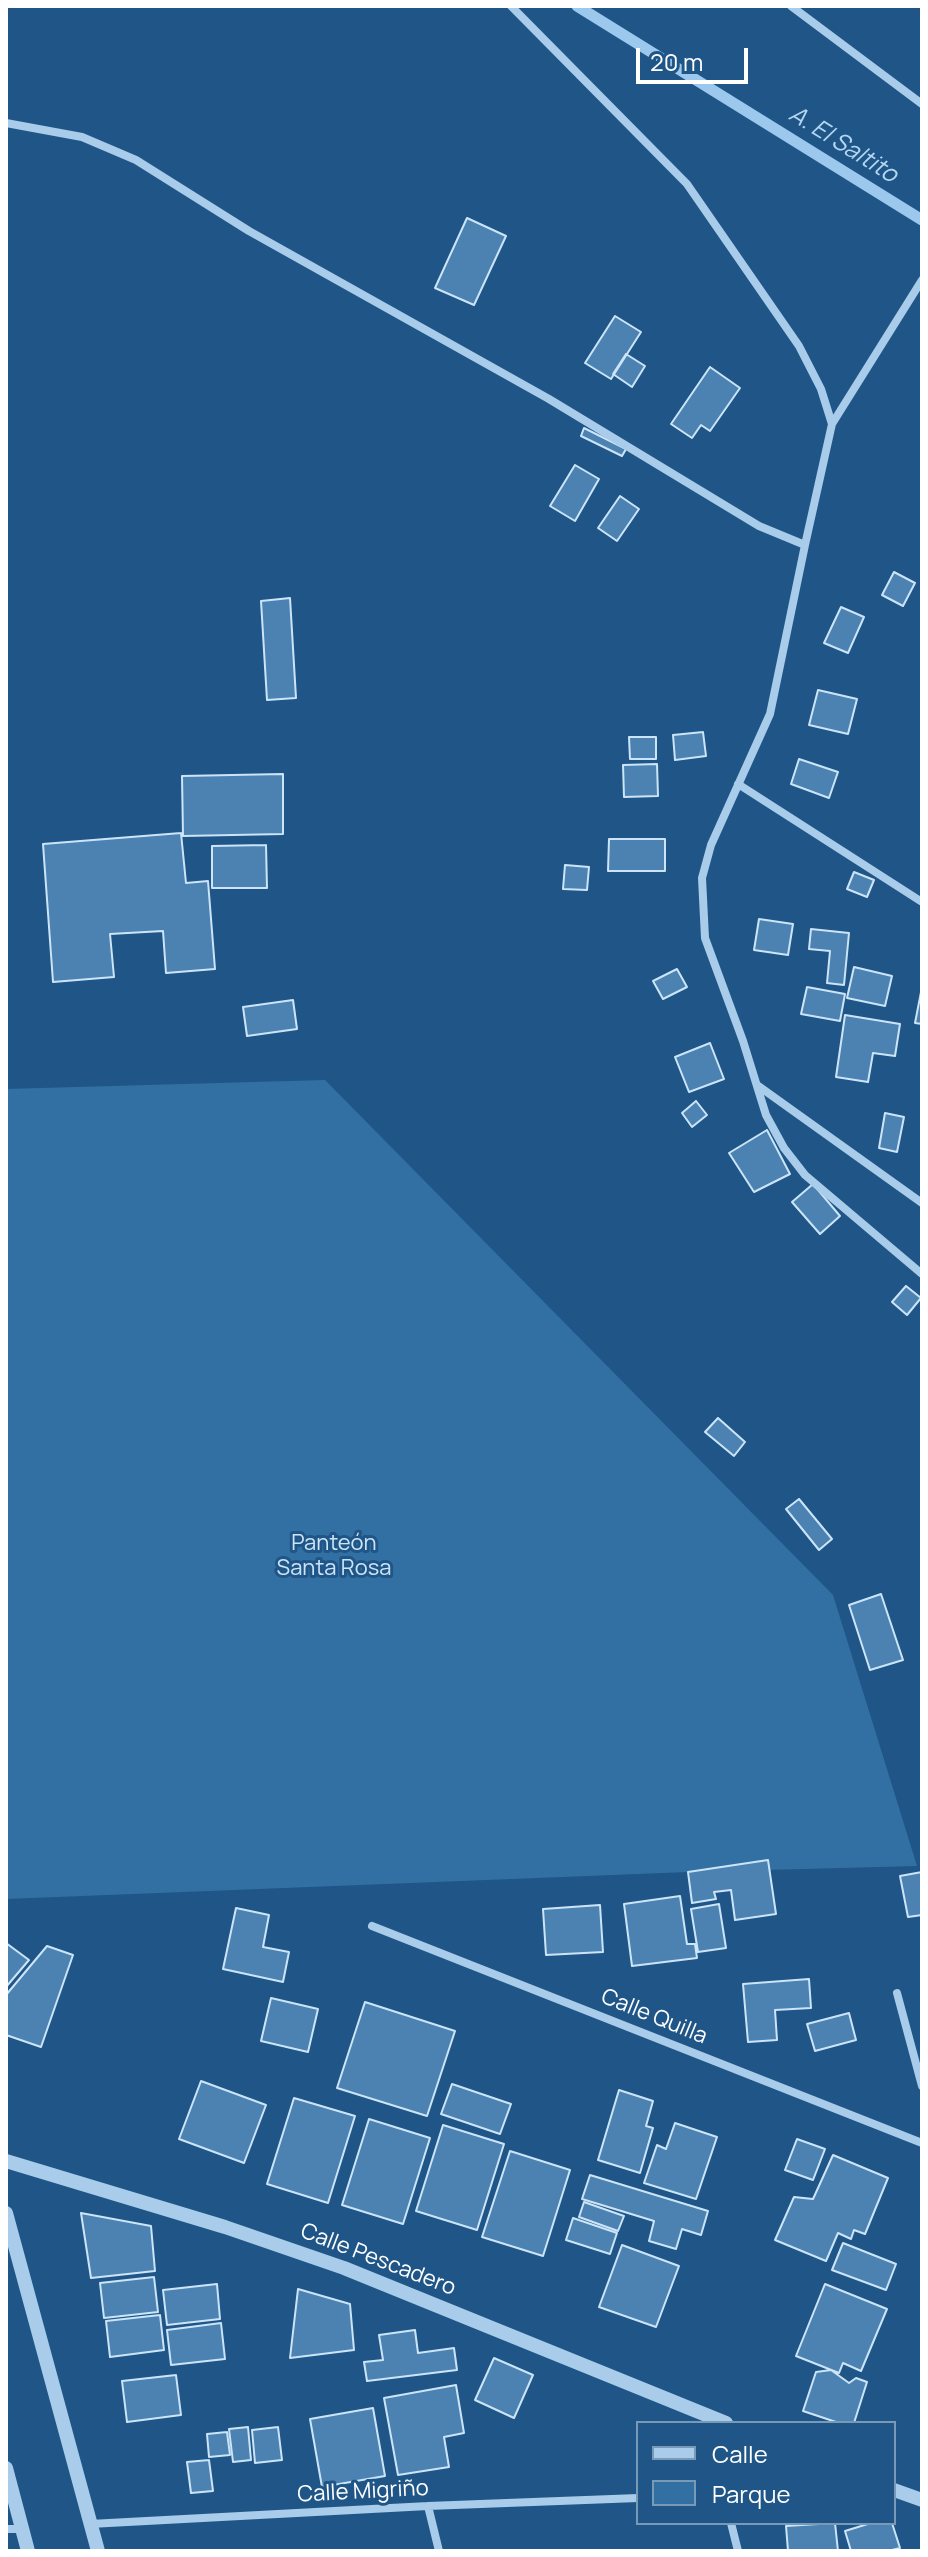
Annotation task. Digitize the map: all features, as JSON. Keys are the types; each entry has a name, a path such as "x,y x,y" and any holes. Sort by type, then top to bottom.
{"street":[{"path":"511,6 687,184 799,346 821,389 832,424"},
{"path":"791,6 922,104"},
{"path":"6,123 82,137 136,160 249,231 549,399 759,526 805,545"},
{"path":"922,280 832,424 770,714 711,845 702,878 705,938 766,1115 778,1137 805,1175 922,1274"},
{"path":"738,784 922,902"},
{"path":"756,1085 922,1203"},
{"name":"Calle Quilla","path":"372,1926 922,2143"},
{"path":"897,1993 922,2086"},
{"name":"Calle Pescadero","path":"6,2161 225,2227 344,2268 721,2421"},
{"path":"6,2213 98,2551"},
{"path":"6,2468 28,2551"},
{"path":"896,2491 922,2500"},
{"name":"Calle Migriño","path":"90,2524 636,2498"},
{"path":"428,2506 439,2551"},
{"path":"732,2525 738,2551"},
{"path":"6,2529 22,2529"}],"green space":[{"name":"Panteón Santa Rosa","path":"325,1080 833,1595 917,1866 6,1899 6,1089"}],"building":[{"path":"467,218 506,236 474,305 435,288"},
{"path":"615,316 641,332 611,379 585,363"},
{"path":"626,354 645,366 632,387 613,374"},
{"path":"710,367 740,388 710,431 701,425 692,438 671,424"},
{"path":"584,428 626,449 622,456 581,436"},
{"path":"575,465 599,479 575,521 550,506"},
{"path":"620,496 639,509 617,541 598,528"},
{"path":"894,572 915,583 903,606 882,595"},
{"path":"290,598 296,698 267,700 261,601"},
{"path":"841,607 864,617 848,653 824,643"},
{"path":"818,690 857,699 848,734 809,725"},
{"path":"703,732 706,756 675,760 673,735"},
{"path":"629,737 656,737 656,759 630,759"},
{"path":"799,759 838,772 829,798 791,784"},
{"path":"657,764 658,796 624,797 623,765"},
{"path":"283,774 283,834 183,836 182,776"},
{"path":"181,833 186,883 208,881 215,969 166,973 163,931 110,934 114,977 53,982 43,844"},
{"path":"609,839 665,839 665,871 608,871"},
{"path":"266,845 267,888 212,888 212,846"},
{"path":"565,865 589,867 587,890 563,889"},
{"path":"854,872 874,880 867,897 847,889"},
{"path":"759,919 793,924 788,955 754,950"},
{"path":"811,929 849,933 844,985 827,983 830,951 809,949"},
{"path":"854,967 892,976 885,1006 847,998"},
{"path":"677,969 687,987 663,999 653,981"},
{"path":"807,987 845,994 840,1021 801,1014"},
{"path":"922,987 922,1024 915,1023"},
{"path":"293,1000 297,1029 247,1036 243,1007"},
{"path":"845,1015 900,1024 895,1056 873,1053 868,1082 836,1077"},
{"path":"710,1043 724,1079 689,1092 675,1057"},
{"path":"696,1101 707,1115 692,1127 682,1113"},
{"path":"885,1113 904,1117 897,1152 879,1148"},
{"path":"767,1130 790,1174 754,1192 729,1153"},
{"path":"813,1184 840,1216 820,1234 792,1202"},
{"path":"906,1286 921,1298 907,1315 892,1302"},
{"path":"718,1418 745,1442 734,1456 705,1432"},
{"path":"799,1499 832,1539 819,1550 786,1509"},
{"path":"881,1594 903,1660 870,1670 849,1605"},
{"path":"768,1860 776,1914 735,1920 731,1890 714,1892 716,1899 692,1903 688,1872"},
{"path":"922,1872 922,1915 908,1917 900,1876"},
{"path":"680,1896 687,1944 695,1944 697,1958 632,1966 624,1904"},
{"path":"719,1904 726,1948 698,1952 691,1909"},
{"path":"600,1905 603,1952 546,1955 543,1909"},
{"path":"236,1908 269,1915 263,1947 289,1952 283,1982 223,1969"},
{"path":"6,1943 29,1960 6,1987"},
{"path":"47,1946 73,1955 41,2047 6,2035 6,1995"},
{"path":"809,1979 811,2008 775,2010 777,2040 748,2042 743,1984"},
{"path":"271,1998 318,2009 308,2052 261,2041"},
{"path":"365,2002 455,2031 427,2116 337,2088"},
{"path":"849,2013 856,2040 815,2051 807,2024"},
{"path":"201,2081 266,2105 244,2163 179,2139"},
{"path":"452,2084 511,2104 500,2134 441,2114"},
{"path":"619,2090 653,2101 646,2126 653,2128 640,2173 598,2160"},
{"path":"294,2098 355,2116 328,2203 267,2184"},
{"path":"369,2119 430,2138 403,2224 342,2205"},
{"path":"675,2123 717,2137 696,2199 644,2183 657,2145 666,2149"},
{"path":"443,2125 504,2144 477,2230 416,2211"},
{"path":"797,2139 825,2149 813,2180 785,2170"},
{"path":"510,2151 570,2170 543,2256 482,2237"},
{"path":"833,2155 888,2178 865,2234 854,2230 851,2239 838,2233 826,2261 775,2240 794,2197 813,2199"},
{"path":"590,2175 708,2211 701,2235 682,2229 676,2249 649,2241 654,2221 582,2199"},
{"path":"584,2202 624,2216 618,2231 579,2217"},
{"path":"81,2213 151,2226 155,2271 91,2278"},
{"path":"573,2218 617,2233 610,2254 566,2240"},
{"path":"843,2243 896,2264 886,2290 832,2270"},
{"path":"622,2245 679,2266 656,2327 599,2307"},
{"path":"154,2277 158,2312 104,2318 100,2283"},
{"path":"217,2284 220,2319 167,2325 163,2290"},
{"path":"825,2284 887,2309 861,2371 843,2363 839,2373 796,2356"},
{"path":"298,2289 350,2304 354,2350 290,2358"},
{"path":"160,2315 164,2350 110,2357 106,2321"},
{"path":"221,2323 225,2359 171,2365 167,2330"},
{"path":"415,2330 418,2353 454,2348 457,2370 367,2381 364,2362 383,2360 379,2335"},
{"path":"494,2358 533,2375 514,2418 475,2400"},
{"path":"831,2370 849,2383 856,2378 867,2382 855,2421 833,2421 803,2411 816,2372"},
{"path":"176,2375 181,2415 127,2422 122,2381"},
{"path":"456,2385 464,2433 444,2437 449,2467 398,2475 384,2398"},
{"path":"373,2408 385,2476 322,2487 310,2419"},
{"path":"248,2427 251,2460 233,2462 229,2429"},
{"path":"278,2427 282,2460 255,2463 252,2430"},
{"path":"227,2432 230,2455 209,2457 207,2434"},
{"path":"209,2460 213,2491 191,2493 187,2462"},
{"path":"835,2525 838,2551 788,2551 786,2526"},
{"path":"864,2525 893,2525 900,2548 851,2551 845,2531"}],"waterway":[{"name":"A. El Saltito","path":"577,6 922,220"}]}
